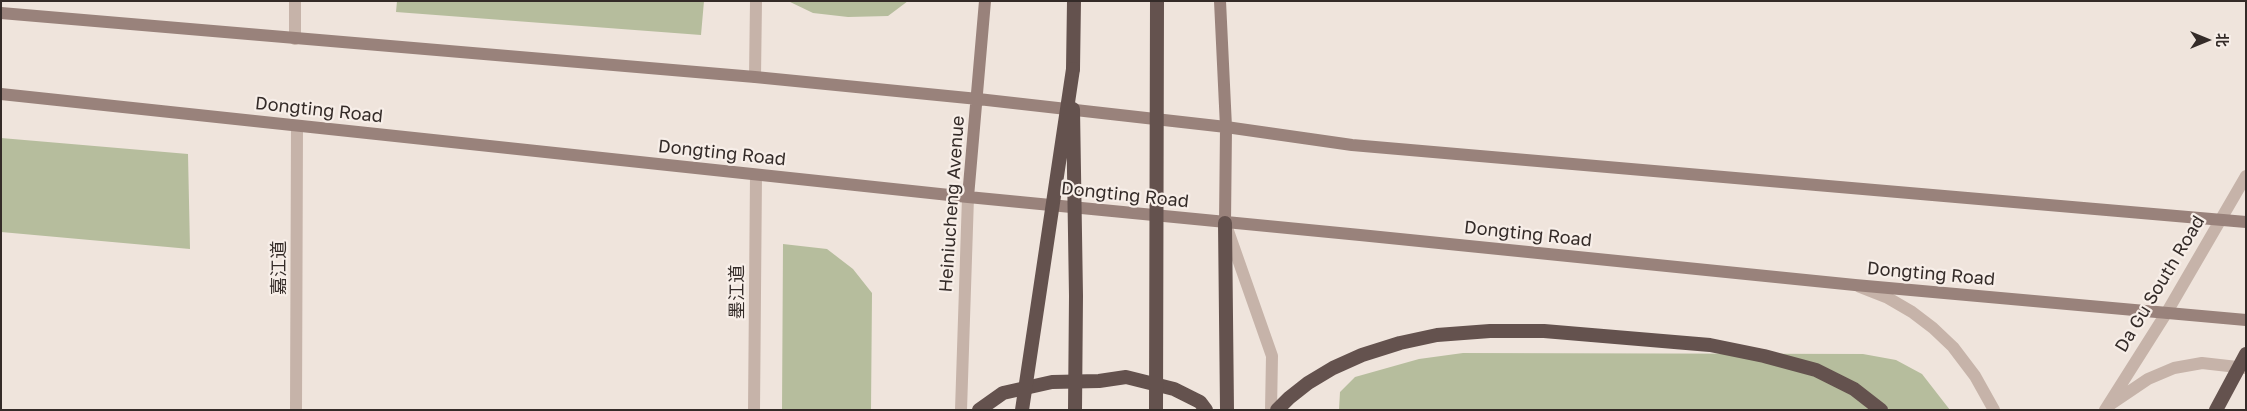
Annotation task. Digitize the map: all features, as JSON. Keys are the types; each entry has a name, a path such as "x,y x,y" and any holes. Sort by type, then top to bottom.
{"highway":[{"path":"1074,1 1075,410"},
{"path":"1156,410 1157,1"},
{"path":"1022,410 1073,69"},
{"path":"1225,222 1227,410"},
{"path":"1277,410 1288,398 1308,383 1333,368 1362,355 1400,343 1436,335 1490,331 1544,331 1710,345 1764,356 1816,370 1854,389 1881,410"},
{"path":"2216,410 2246,354"},
{"path":"979,410 1003,393 1052,382 1126,377 1174,389 1200,402 1206,410"}],"main road":[{"name":"Heiniucheng Avenue","path":"968,198 985,1"},
{"path":"1220,1 1226,128 1225,222"},
{"path":"1,13 755,77 978,99 1352,145 2246,222"},
{"name":"Dongting Road","path":"1,94 968,198 1855,285 2246,320"}],"street":[{"path":"294,39 295,1"},
{"path":"755,77 756,1"},
{"name":"嘉江道","path":"296,410 297,126"},
{"name":"墨江道","path":"754,410 756,175"},
{"name":"Da Gu South Road","path":"2106,408 2167,312 2246,176"},
{"name":"Heiniucheng Avenue","path":"961,410 968,198"},
{"path":"1225,222 1272,356 1271,410"},
{"path":"1855,285 1888,298 1912,312 1933,328 1953,347 1975,376 1994,410"},
{"path":"2106,408 2148,379 2174,368 2202,363 2246,368"}],"green space":[{"path":"397,1 704,1 701,35 396,12"},
{"path":"788,1 908,1 888,16 848,17 813,13"},
{"path":"1,138 188,154 190,249 1,232"},
{"path":"783,244 827,249 853,269 872,293 871,410 782,410"},
{"path":"1463,353 1863,354 1896,360 1922,374 1950,410 1339,410 1340,392 1355,377 1419,359"}]}
